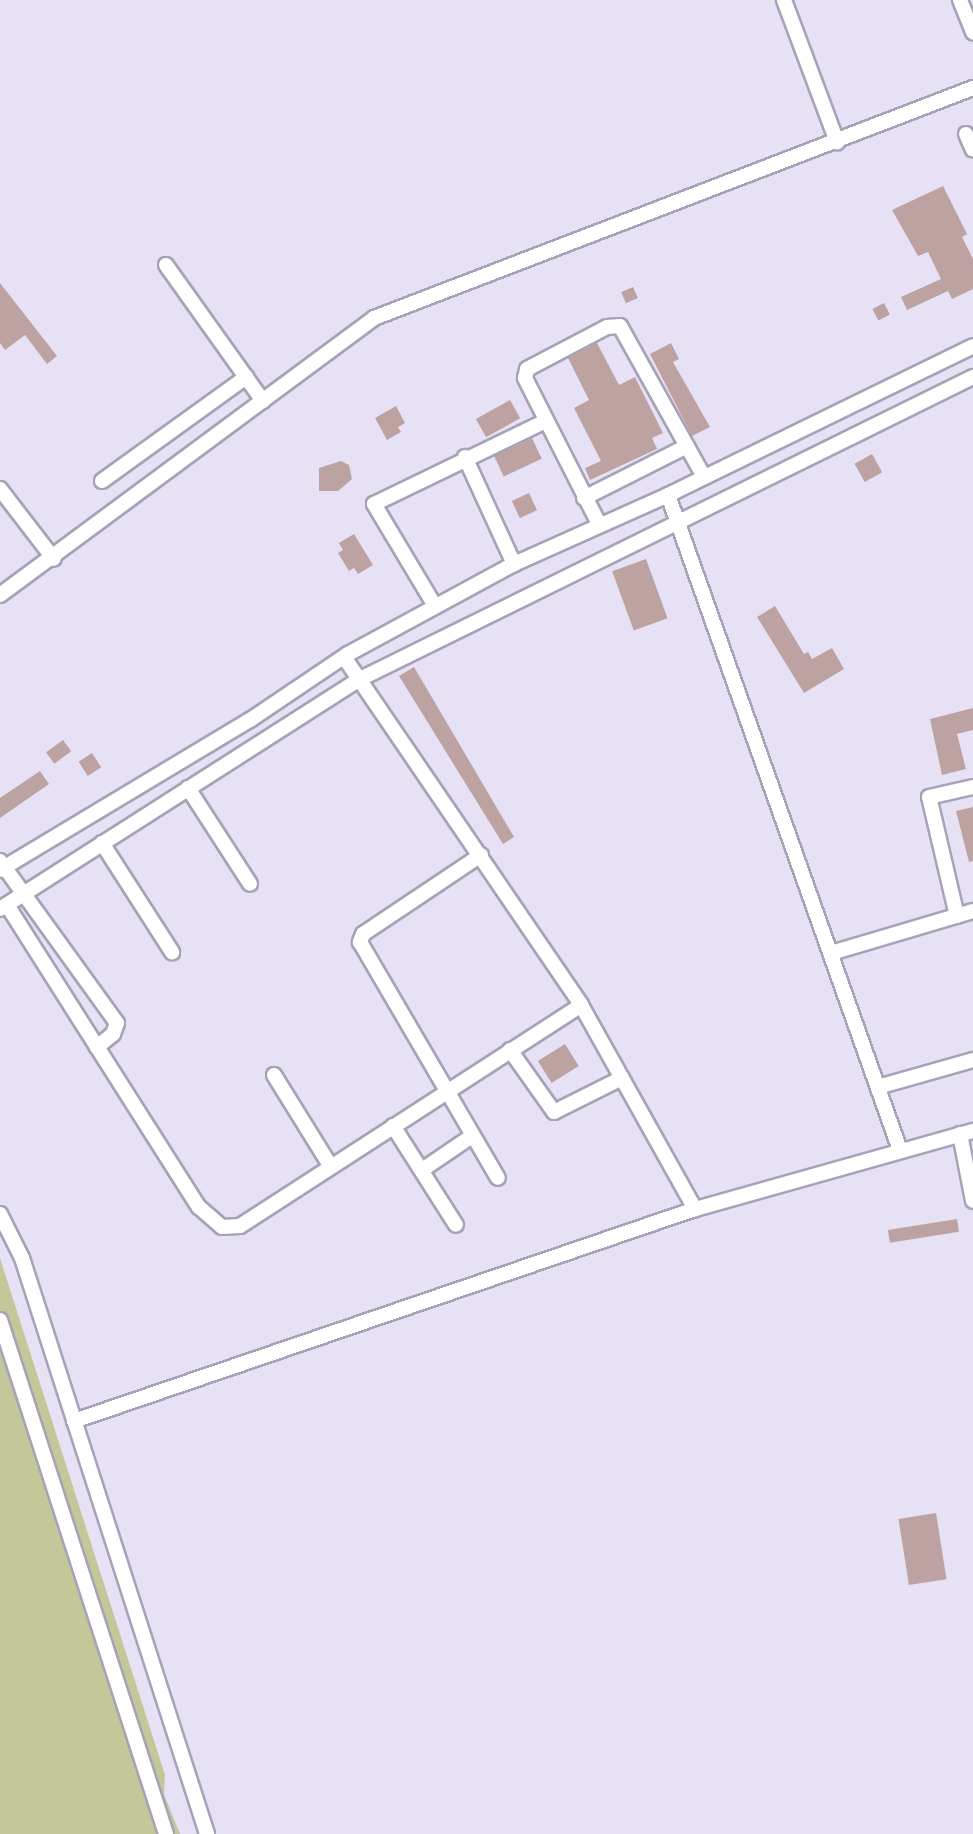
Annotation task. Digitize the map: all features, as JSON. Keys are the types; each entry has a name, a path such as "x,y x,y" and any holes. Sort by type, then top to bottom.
{"street":[{"path":"784,0 837,142"},
{"path":"960,0 973,33"},
{"path":"0,595 54,559 374,318 973,88"},
{"path":"966,134 973,150"},
{"path":"166,265 263,401"},
{"path":"599,524 544,422 525,378 527,369 607,327 620,326 704,477"},
{"path":"97,1047 113,1034 117,1023 1,866 250,720 344,657 435,606 514,564 668,495 973,346"},
{"path":"102,481 246,377"},
{"path":"581,1004 240,1226 222,1227 208,1220 199,1208 4,907 358,680 973,377"},
{"path":"435,606 374,504 465,457 544,422"},
{"path":"584,498 687,446"},
{"path":"465,457 514,564"},
{"path":"0,489 54,559"},
{"path":"668,495 881,1086 900,1150"},
{"path":"344,657 581,1004 695,1209"},
{"path":"957,916 929,797 973,787"},
{"path":"188,788 250,884"},
{"path":"102,844 172,952"},
{"path":"481,855 363,934 360,942 445,1093 498,1178"},
{"path":"831,953 973,911"},
{"path":"510,1051 554,1112 622,1078"},
{"path":"881,1086 973,1060"},
{"path":"274,1075 331,1167"},
{"path":"393,1126 456,1225"},
{"path":"74,1421 695,1209 967,1133 973,1202"},
{"path":"422,1170 472,1136"},
{"path":"0,1214 22,1258 207,1834"},
{"path":"0,1320 166,1834"}],"green space":[{"path":"0,1258 165,1775 164,1794 180,1834 171,1834 24,1368 0,1310"},
{"path":"0,1332 161,1834 0,1834"}],"building":[{"path":"943,186 967,234 962,237 973,259 973,289 952,299 948,291 907,310 901,297 941,279 928,252 918,256 892,210"},
{"path":"0,283 57,356 47,364 25,335 5,350 0,343"},
{"path":"633,287 638,298 626,303 621,292"},
{"path":"884,303 890,315 878,320 872,309"},
{"path":"597,343 619,385 635,377 663,433 652,438 657,449 590,480 585,468 601,461 574,408 589,400 568,358"},
{"path":"671,343 679,359 673,362 710,427 692,436 650,354"},
{"path":"510,400 520,418 486,437 476,419"},
{"path":"396,406 405,423 398,427 401,432 387,440 375,418"},
{"path":"532,438 542,459 504,477 494,456"},
{"path":"872,454 882,472 865,482 855,464"},
{"path":"341,461 349,465 352,479 338,491 319,491 319,468"},
{"path":"529,493 537,510 520,518 512,501"},
{"path":"354,534 373,565 358,574 354,568 349,571 338,553 343,550 339,543"},
{"path":"646,559 668,618 634,631 612,571"},
{"path":"775,606 804,654 808,652 812,659 832,648 844,669 804,693 757,617"},
{"path":"414,667 514,837 503,844 399,676"},
{"path":"973,708 973,730 957,734 966,769 942,775 930,719"},
{"path":"63,740 71,751 54,764 46,752"},
{"path":"92,753 101,767 88,776 79,762"},
{"path":"40,771 49,784 0,818 0,798"},
{"path":"973,807 973,861 969,862 956,811"},
{"path":"565,1044 579,1066 552,1083 538,1061"},
{"path":"957,1219 959,1232 890,1243 888,1230"},
{"path":"936,1513 946,1579 909,1585 898,1519"}]}
